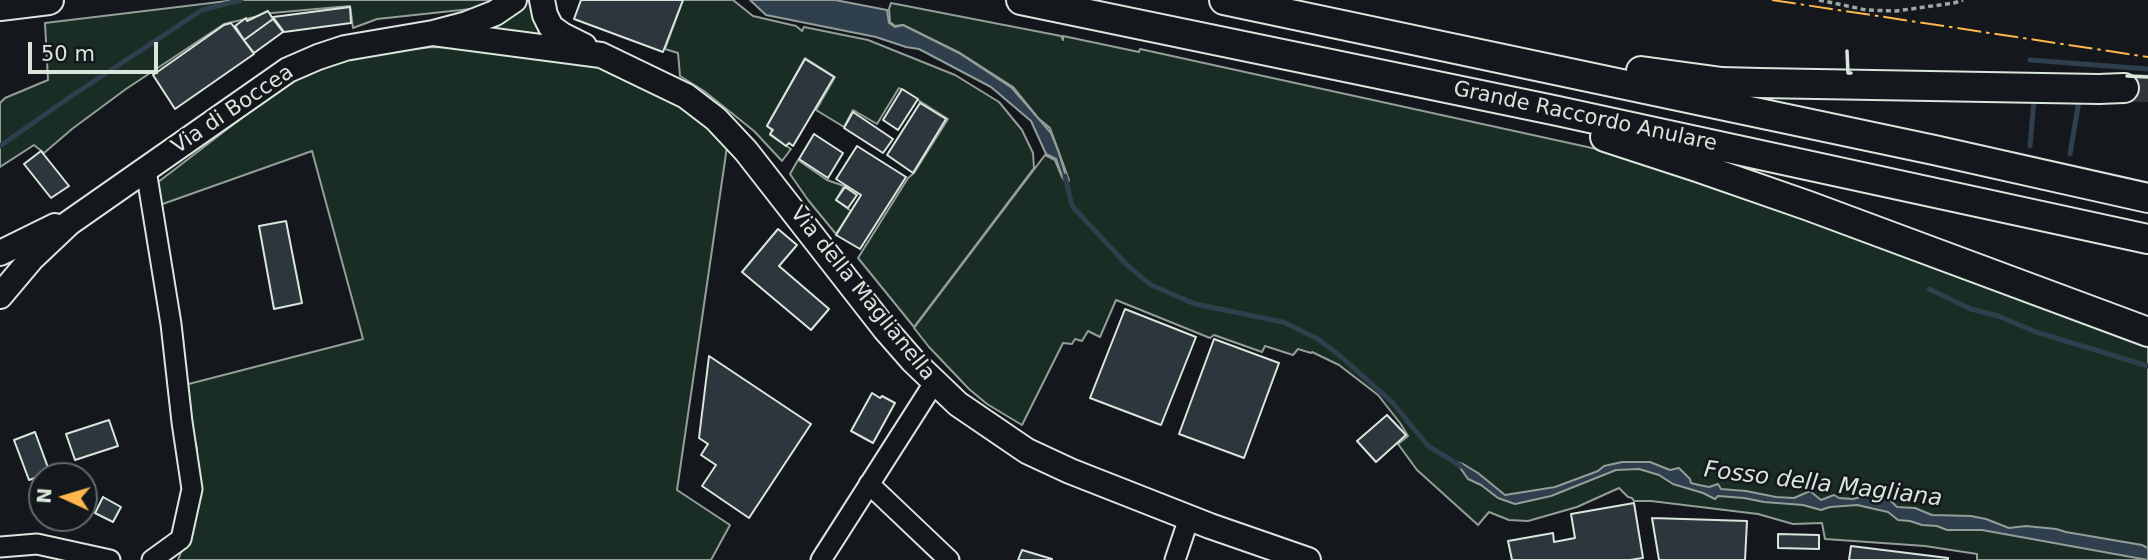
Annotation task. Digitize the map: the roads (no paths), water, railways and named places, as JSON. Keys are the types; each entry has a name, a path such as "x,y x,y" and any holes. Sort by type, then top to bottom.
{"highway":[{"path":"0,6 49,0"},
{"name":"Grande Raccordo Anulare","path":"1021,0 1553,110 2148,239"},
{"name":"Grande Raccordo Anulare","path":"1224,0 2148,198"},
{"path":"1535,66 1597,65 1721,82 2124,88"},
{"path":"1553,110 1582,127 1615,141 1809,206 2148,332"}],"main road":[{"name":"Via di Boccea","path":"0,296 32,258 84,211 262,87 303,63 362,44 433,33 478,20 495,13 514,0"},
{"path":"542,0 545,16 556,32 601,55"},
{"name":"Via della Maglianella","path":"433,33 601,55 686,96 716,119 746,151 885,329 934,383 958,404 1027,452 1189,518 1308,560"},
{"name":"Via di Boccea","path":"0,253 84,211"}],"lane":[{"path":"146,170 171,324 192,489 181,539 152,560"},
{"path":"821,560 934,383"},
{"path":"869,484 949,560"},
{"path":"1175,560 1189,518"},
{"path":"0,547 37,544 110,560"}],"water":[{"path":"750,0 835,0 887,10 889,23 895,27 903,25 959,53 1012,88 1051,133 1068,183 1062,176 1056,159 1046,154 1031,121 991,87 919,49 876,37 766,15"},
{"path":"1456,462 1478,473 1505,495 1555,487 1598,471 1604,466 1622,462 1650,462 1670,470 1679,468 1691,483 1709,487 1718,484 1721,489 1794,498 1810,491 1821,500 1834,495 1853,499 1864,496 1890,500 1897,507 1915,508 1932,515 1971,516 2009,528 2026,526 2056,529 2142,545 2148,548 2148,560 1982,530 1947,530 1898,520 1888,512 1857,505 1821,510 1803,505 1744,498 1718,496 1715,499 1639,469 1616,470 1551,496 1515,504 1498,498 1468,479"}],"waterway":[{"name":"Fosso della Magliana","path":"0,146 202,10 241,0"},
{"path":"2030,60 2148,69"},
{"path":"2030,146 2034,100"},
{"path":"2070,154 2079,101"},
{"name":"Fosso della Magliana","path":"1065,176 1072,206 1127,265 1151,285 1195,304 1283,322 1316,338 1392,402 1428,446 1461,466"},
{"path":"1929,289 1971,309 1998,316 2036,332 2148,366"}],"tunnel":[{"path":"2124,88 2148,88"}]}
